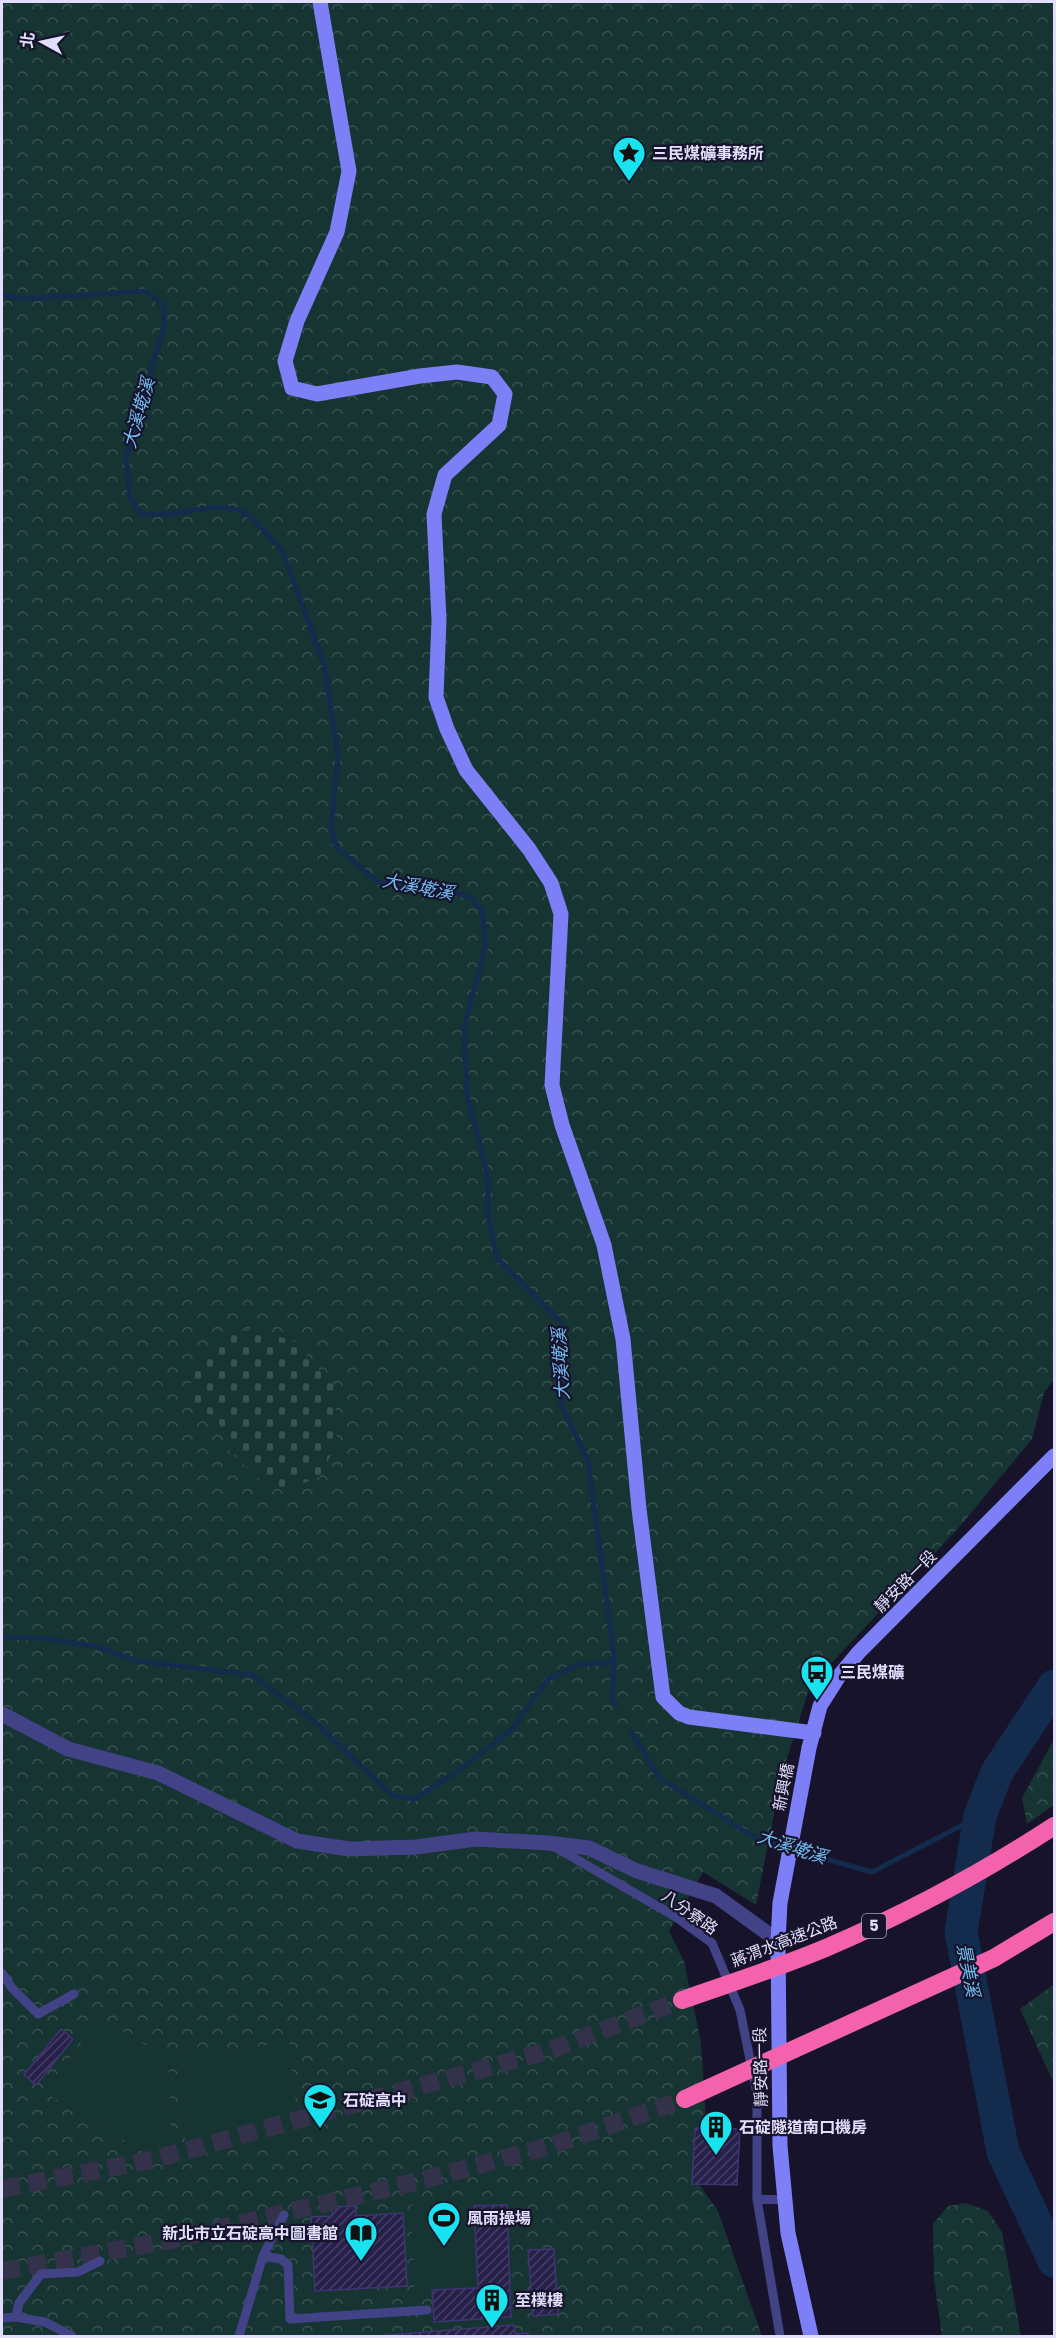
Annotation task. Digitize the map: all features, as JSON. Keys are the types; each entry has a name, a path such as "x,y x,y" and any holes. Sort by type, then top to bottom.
{"highway":[{"name":"蔣渭水高速公路","path":"682,2000 827,1948 932,1899 1054,1827"},
{"path":"685,2099 994,1958 1054,1922"}],"street":[{"path":"320,2 349,171 337,232 297,321 285,361 292,388 317,394 457,372 492,377 505,394 499,425 445,475 434,514 439,620 436,697 447,729 466,770 528,849 550,883 561,914 552,1085 562,1125 604,1245 623,1340 639,1509 663,1697 679,1713 689,1717 813,1733"},
{"name":"靜安路一段","path":"809,1748 820,1706 846,1668 1054,1456"},
{"path":"2,1714 68,1749 158,1773 297,1841 349,1849 416,1847 476,1839 549,1843 589,1848 637,1871 716,1896 778,1941"},
{"name":"新興橋","path":"780,1903 809,1748"},
{"name":"靜安路一段","path":"780,1903 778,1941 780,2146 788,2233 811,2337"}],"lane":[{"name":"八分寮路","path":"549,1843 676,1917 712,1943 740,2010 757,2094 757,2199 780,2337"},
{"path":"2,1973 12,1988 38,2014 74,1995"},
{"path":"757,2199 785,2200"},
{"path":"239,2337 263,2256 284,2215"},
{"path":"263,2256 281,2259 288,2265 290,2319 427,2310"},
{"path":"16,2317 19,2303 41,2274 78,2272 100,2261"},
{"path":"2,2318 16,2317 45,2322 72,2337"}],"green space":[{"path":"2,2 1054,2 1054,1379 1044,1393 1032,1439 962,1524 810,1686 782,1774 756,1905 703,1872 669,1931 684,1961 701,2043 707,2138 696,2180 718,2211 762,2336 2,2336"},
{"path":"252,1328 299,1343 317,1368 335,1387 337,1442 320,1477 288,1489 267,1486 231,1453 217,1418 188,1404 193,1371 222,1337"},
{"path":"1054,1739 1054,1805 1027,1824 1022,1798"},
{"path":"1054,1984 1054,2084 1020,2009"},
{"path":"100,2018 168,2058 173,2170 44,2092"},
{"path":"289,2043 300,2140 187,2154 176,2056"},
{"name":"風雨操場","path":"474,2202 478,2288 415,2291 411,2205"},
{"path":"966,2203 988,2211 1002,2232 1021,2336 942,2336 934,2280 933,2224 948,2206"}],"building":[{"path":"61,2029 73,2039 36,2085 24,2075"},
{"name":"石碇隧道南口機房","path":"695,2128 740,2129 737,2185 692,2184"},
{"path":"507,2205 511,2317 434,2322 432,2290 478,2288 474,2206"},
{"path":"355,2206 356,2216 403,2213 407,2286 315,2291 311,2217 332,2216 332,2207"},
{"path":"554,2249 558,2314 533,2316 528,2250"},
{"name":"至樸樓","path":"514,2325 515,2334 528,2333 528,2336 376,2336"}],"waterway":[{"name":"大溪墘溪","path":"2,295 24,299 147,291 164,307 164,326 126,458 130,499 142,515 170,514 216,507 238,510 251,517 282,550 324,664 338,755 331,829 337,848 378,882 436,889 471,897 483,911 485,948 464,1028 467,1094 489,1181 487,1210 497,1258 562,1323 561,1404 588,1461 614,1655 612,1699 616,1706"},
{"path":"2,1637 38,1638 95,1646 137,1661 252,1675 309,1717 392,1795 415,1799 462,1768 511,1730 548,1679 577,1665 614,1662"},
{"name":"景美溪","path":"1054,1686 997,1772 980,1816 961,1932 1003,2152 1054,2261"},
{"name":"大溪墘溪","path":"632,1732 659,1778 759,1840 872,1872 980,1816"}],"tunnel":[{"path":"2,2189 155,2159 548,2051 682,2000"},
{"path":"2,2271 171,2240 427,2179 553,2145 685,2099"}],"place":[{"name":"三民煤礦事務所","path":"629,182"},
{"name":"三民煤礦","path":"817,1701"},
{"name":"石碇高中","path":"320,2129"},
{"name":"石碇隧道南口機房","path":"716,2156"},
{"name":"風雨操場","path":"444,2247"},
{"name":"新北市立石碇高中圖書館","path":"361,2262"},
{"name":"至樸樓","path":"492,2329"}]}
